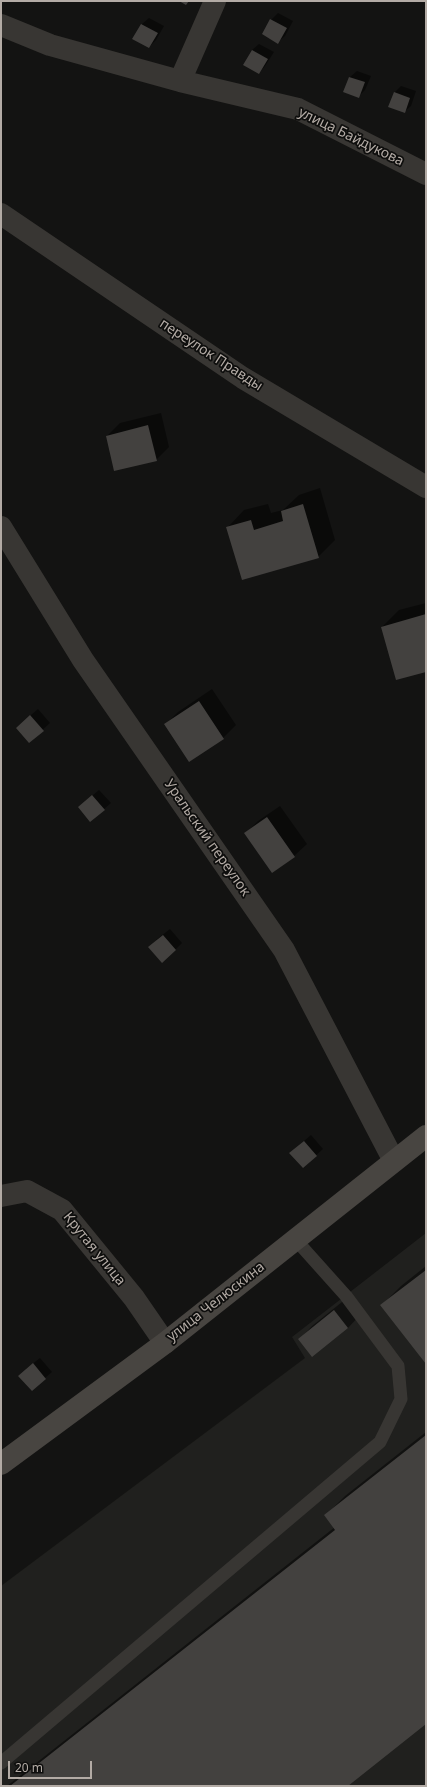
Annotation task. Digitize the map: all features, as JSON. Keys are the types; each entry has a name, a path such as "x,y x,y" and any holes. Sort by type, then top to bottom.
{"main road":[{"name":"улица Челюскина","path":"1,1464 165,1343 426,1136"}],"street":[{"path":"180,81 215,1"},
{"name":"улица Байдукова","path":"1,25 50,45 180,81 298,109 426,174"},
{"name":"переулок Правды","path":"1,214 244,378 426,488"},
{"name":"Уральский переулок","path":"1,527 83,660 284,950 394,1160"},
{"name":"Крутая улица","path":"1,1196 27,1191 62,1210 134,1298 165,1343"}],"lane":[{"path":"1,1762 380,1442 401,1399 398,1366 346,1296 295,1239"}],"shaded area":[{"path":"426,1233 426,1786 1,1786 1,1586 305,1358 292,1337"}],"building":[{"path":"179,1 189,1 186,5"},
{"path":"270,19 287,28 278,44 262,34"},
{"path":"141,24 158,33 149,48 132,39"},
{"path":"252,50 268,59 259,74 243,65"},
{"path":"349,77 365,82 359,98 343,92"},
{"path":"394,92 410,98 405,113 388,107"},
{"path":"148,425 157,461 114,471 106,436"},
{"path":"303,504 319,558 242,580 226,527 251,520 254,530 283,521 281,511"},
{"path":"426,614 426,672 396,680 381,627"},
{"path":"199,701 224,739 189,762 164,724"},
{"path":"30,715 44,731 29,743 16,728"},
{"path":"92,795 105,810 90,822 78,807"},
{"path":"267,817 295,857 272,873 244,833"},
{"path":"163,935 176,950 162,963 148,947"},
{"path":"304,1141 317,1156 303,1168 289,1153"},
{"path":"426,1270 426,1364 380,1305"},
{"path":"334,1310 348,1328 312,1357 298,1339"},
{"path":"33,1363 46,1379 32,1391 18,1376"},
{"path":"426,1435 426,1724 348,1786 10,1786 335,1530 324,1515"}]}
